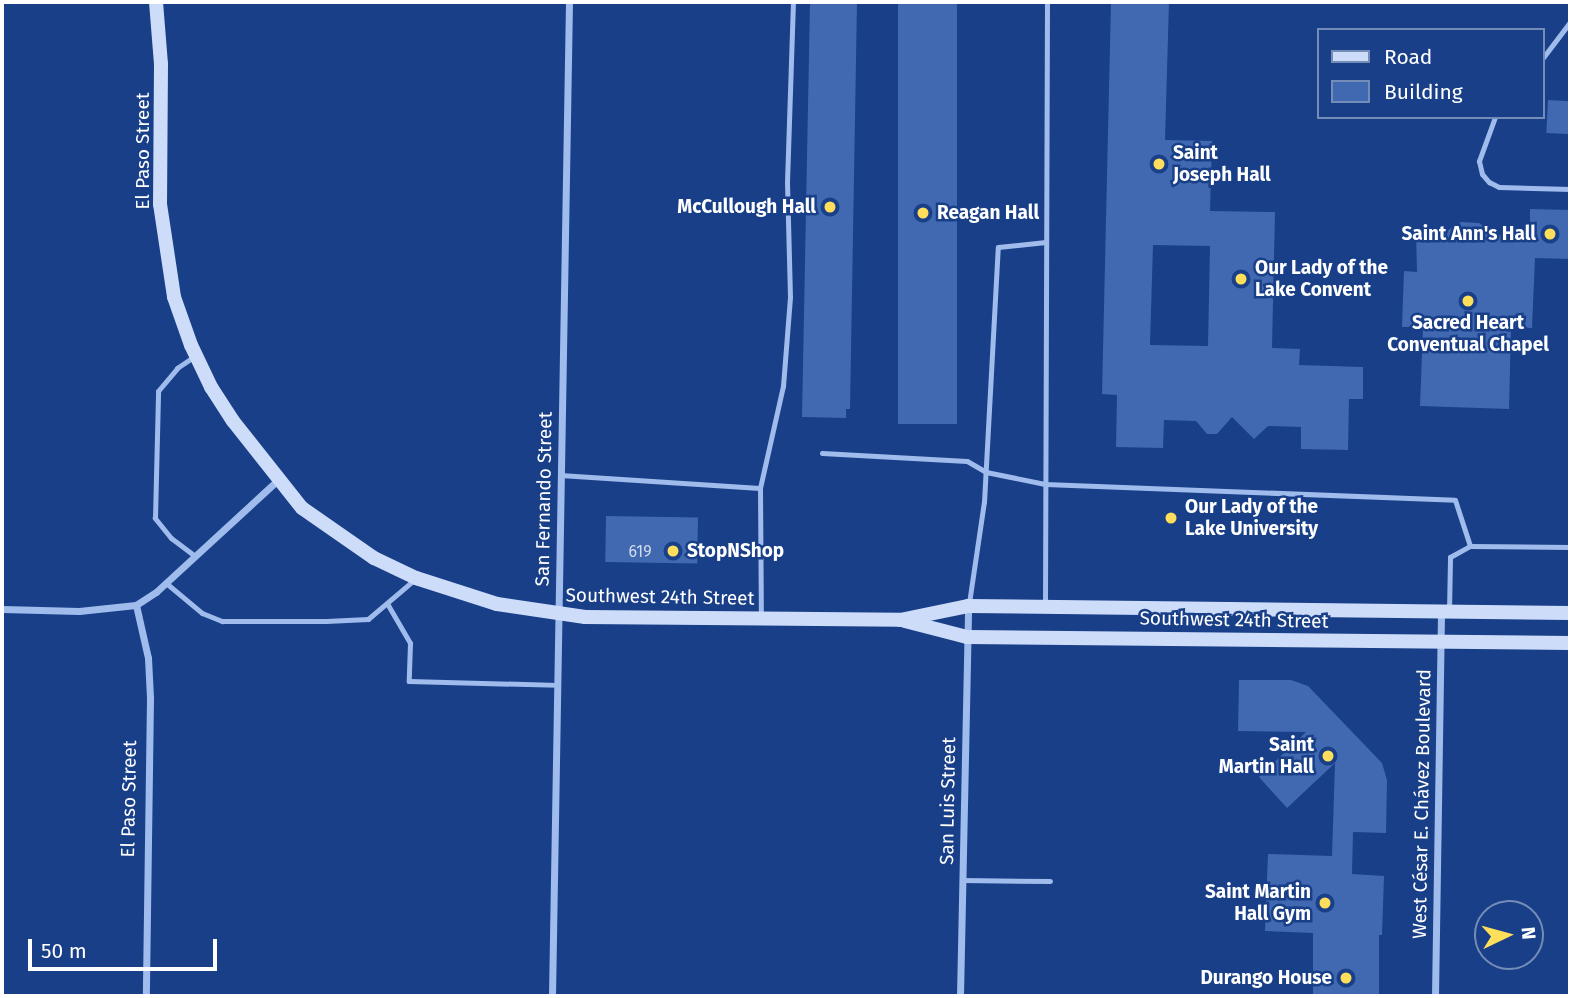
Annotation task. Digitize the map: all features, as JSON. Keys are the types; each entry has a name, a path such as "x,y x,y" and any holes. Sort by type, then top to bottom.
{"main road":[{"name":"El Paso Street","path":"156,2 161,64 160,204 174,297 211,387 278,480"},
{"name":"Southwest 24th Street","path":"278,480 302,508 374,558 416,578 484,601 558,614 900,620 968,606 1570,613"},
{"name":"Southwest 24th Street","path":"900,620 967,637 1570,643"}],"street":[{"name":"San Fernando Street","path":"552,996 569,2"},
{"path":"2,609 79,611 136,605 166,583 278,480"},
{"name":"El Paso Street","path":"136,605 148,658 150,698 146,996"},
{"name":"San Luis Street","path":"960,996 968,606"},
{"name":"West César E. Chávez Boulevard","path":"1435,996 1441,642 1445,611"}],"lane":[{"path":"761,618 760,488 783,386 790,297 787,182 793,2"},
{"path":"1045,608 1047,2"},
{"path":"1544,56 1570,22"},
{"path":"1494,119 1479,160 1482,174 1489,182 1499,187 1570,189"},
{"path":"968,606 984,502 998,247 1046,242"},
{"path":"195,556 171,538 155,518 158,391 177,368 196,355"},
{"path":"822,453 967,461 986,472 1045,484 1455,500 1470,546"},
{"path":"560,475 760,488"},
{"path":"1445,611 1450,557 1470,546 1570,547"},
{"path":"166,583 202,612 222,621 368,620 416,578"},
{"path":"388,605 410,643 409,681 557,685"},
{"path":"962,880 1050,881"}],"building":[{"name":"McCullough Hall","path":"810,2 857,2 850,409 846,409 846,418 802,417"},
{"name":"Reagan Hall","path":"898,2 957,2 957,424 898,424"},
{"path":"1111,2 1169,2 1165,140 1212,141 1210,211 1275,212 1272,348 1300,349 1299,365 1363,367 1363,399 1349,399 1348,450 1301,449 1301,427 1268,426 1254,439 1232,417 1217,434 1207,434 1196,421 1164,420 1163,448 1116,447 1117,395 1102,394","holes":["1153,245 1210,246 1208,346 1150,345"]},
{"path":"1548,100 1570,101 1568,134 1546,133"},
{"name":"Sacred Heart Conventual Chapel","path":"1530,209 1570,210 1570,259 1535,258 1532,328 1511,327 1509,409 1420,406 1423,327 1402,327 1404,271 1417,272 1416,234 1444,233 1461,222 1479,223 1496,235 1530,236"},
{"path":"606,516 698,518 697,564 605,562"},
{"path":"1239,680 1291,680 1308,686 1382,763 1387,780 1386,833 1353,832 1352,874 1384,876 1382,935 1379,935 1379,996 1313,996 1313,933 1265,931 1268,854 1332,856 1335,763 1287,808 1259,777 1306,732 1238,731"}],"place":[{"name":"Saint Joseph Hall","path":"1159,164"},
{"name":"McCullough Hall","path":"830,207"},
{"name":"Reagan Hall","path":"923,213"},
{"name":"Saint Ann's Hall","path":"1550,234"},
{"name":"Our Lady of the Lake Convent","path":"1241,279"},
{"name":"Sacred Heart Conventual Chapel","path":"1468,301"},
{"name":"Our Lady of the Lake University","path":"1171,518"},
{"name":"StopNShop","path":"673,551"},
{"name":"Saint Martin Hall","path":"1328,756"},
{"name":"Saint Martin Hall Gym","path":"1325,903"},
{"name":"Durango House","path":"1346,978"}]}
